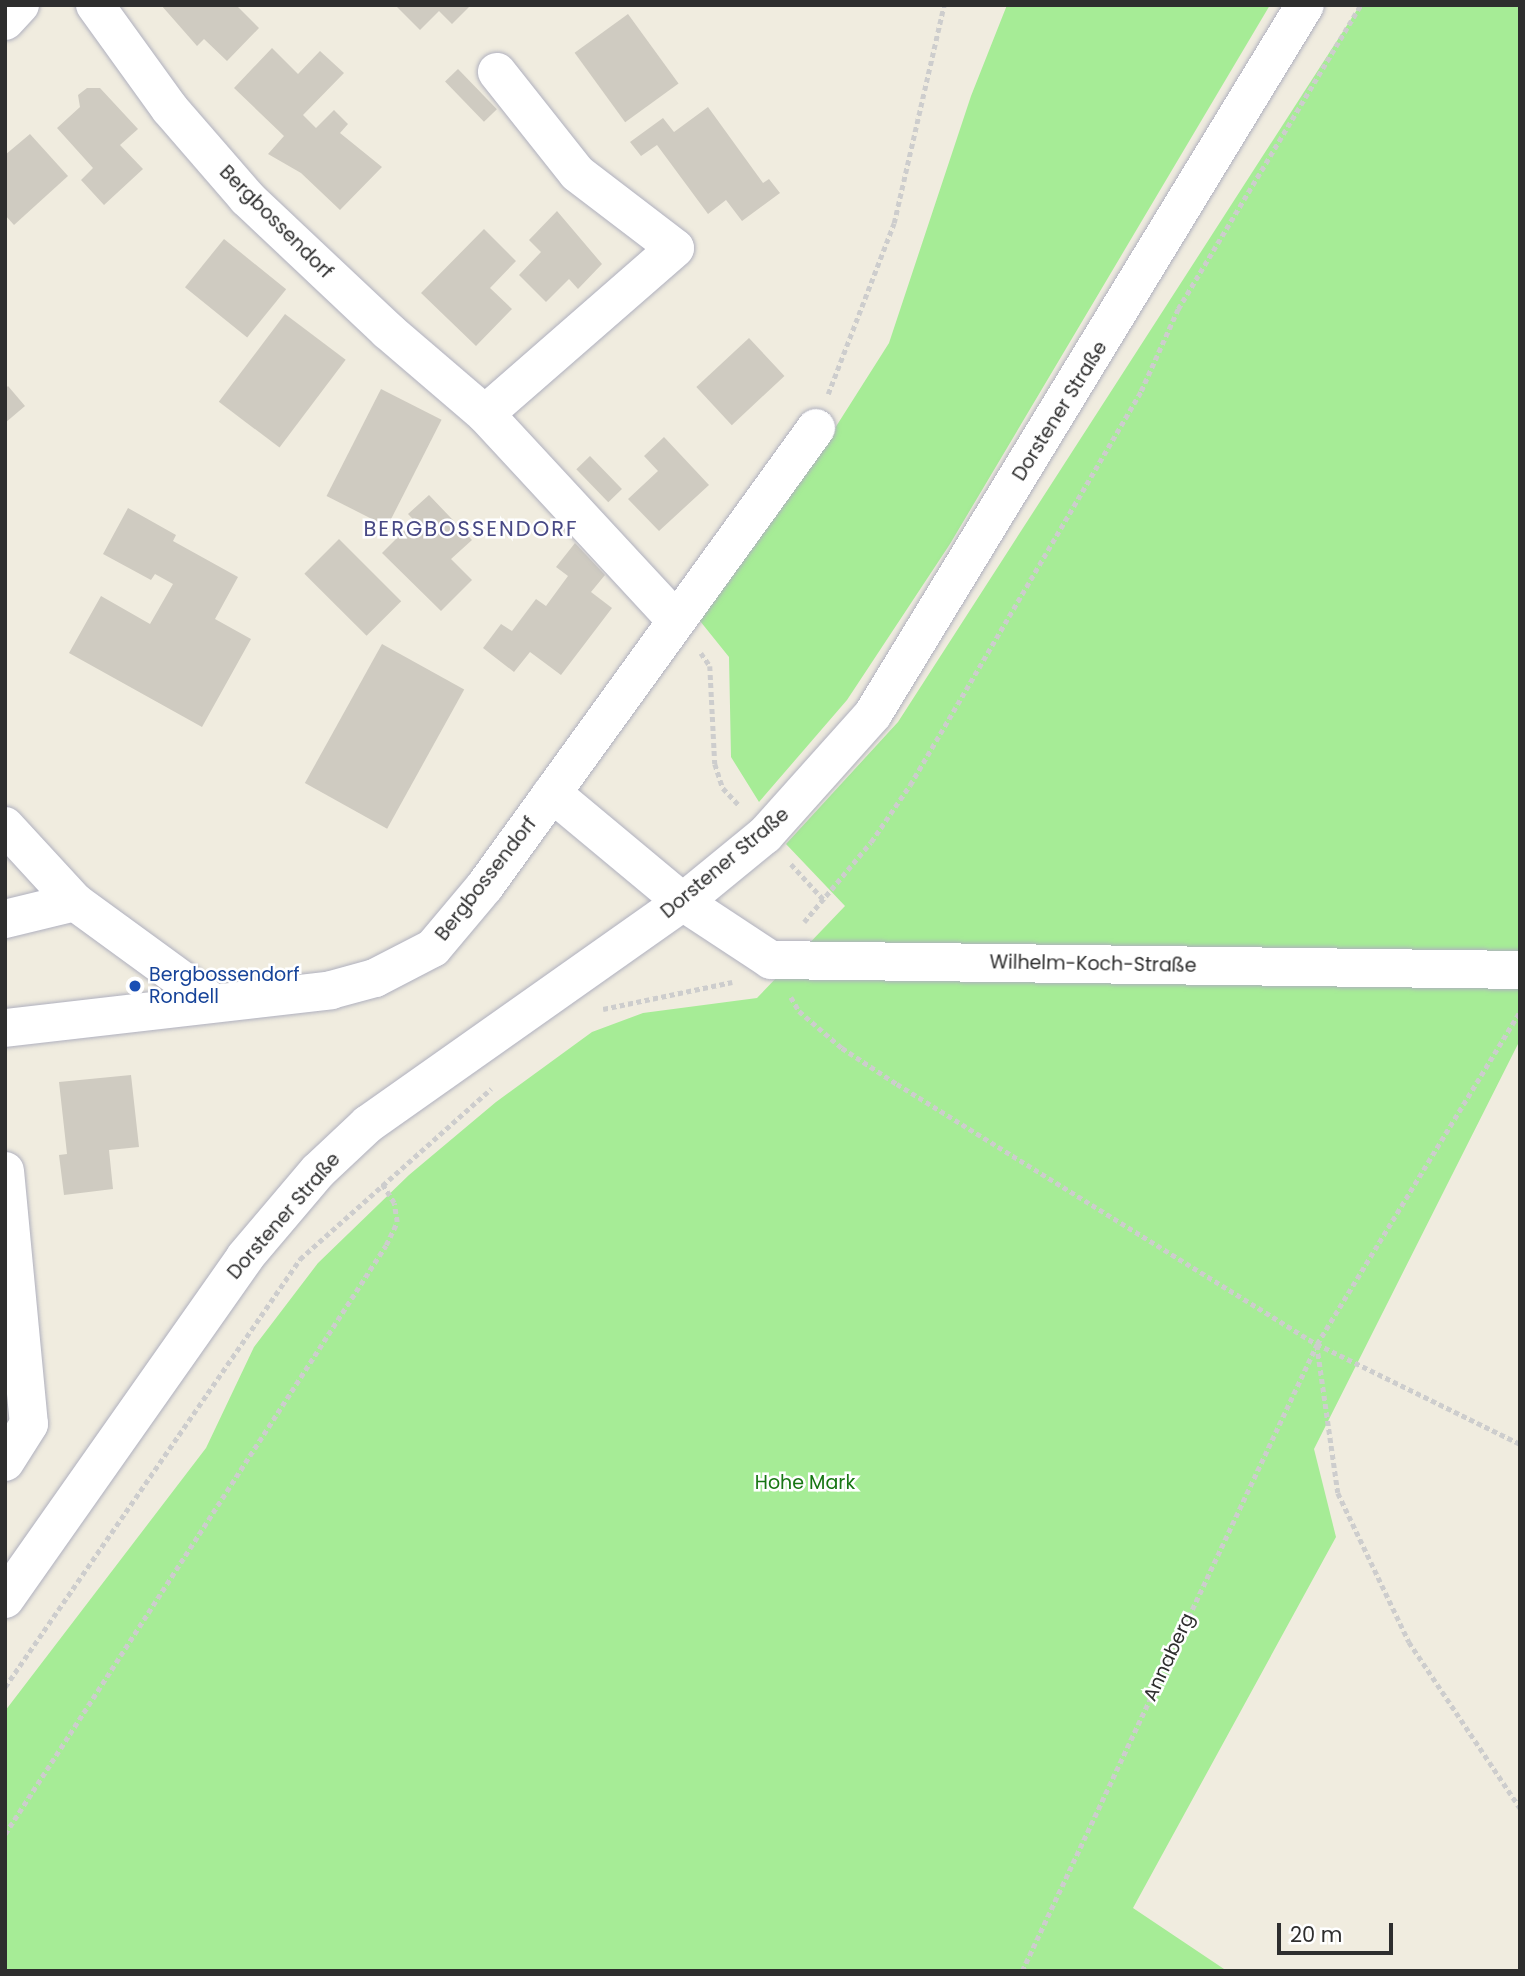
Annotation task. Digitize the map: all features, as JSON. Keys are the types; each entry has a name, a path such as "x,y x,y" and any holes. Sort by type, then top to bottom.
{"street":[{"path":"5,21 20,5"},
{"name":"Bergbossendorf","path":"95,5 170,109 247,198 388,331 485,414 674,618"},
{"name":"Dorstener Straße","path":"5,1598 245,1257 318,1171 368,1124 683,902 765,835 873,714 1305,5"},
{"path":"485,414 675,248 578,173 497,72"},
{"name":"Bergbossendorf","path":"5,1028 211,1001 257,1002 331,990 416,959 454,927 552,793 674,618 816,428"},
{"path":"552,793 683,902 771,960"},
{"path":"5,826 75,902 211,1001"},
{"path":"5,919 75,902"},
{"name":"Wilhelm-Koch-Straße","path":"771,960 1520,970"},
{"path":"5,1171 29,1424 5,1462"}],"path":[{"path":"816,428 894,223 944,5"},
{"path":"674,618 710,666 715,764 723,788 824,900 871,842 910,785 1141,391 1178,309 1361,5"},
{"path":"598,1011 744,980 771,960 799,1011 842,1048 1317,1344 1520,1444"},
{"name":"Annaberg","path":"1022,1971 1317,1344 1520,1012"},
{"path":"5,1687 241,1338 312,1246 381,1182 494,1087"},
{"path":"5,1834 386,1245 397,1222 394,1203 381,1182"},
{"path":"1317,1344 1338,1493 1409,1642 1520,1808"}],"green space":[{"path":"1007,5 1270,5 950,544 847,700 759,802 731,757 729,657 696,616 830,436 889,343 971,96"},
{"name":"Hohe Mark","path":"1360,5 1520,5 1520,1040 1314,1449 1336,1537 1133,1908 1227,1971 5,1971 5,1711 206,1448 254,1347 318,1263 409,1175 496,1102 592,1032 643,1013 757,998 845,906 786,844 898,722"}],"building":[{"path":"161,5 236,5 259,28 227,61 204,39 197,46"},
{"path":"395,5 471,5 452,24 439,11 420,30"},
{"path":"628,14 679,84 625,122 575,53"},
{"path":"272,48 298,74 320,51 344,73 303,115 316,128 334,110 348,124 340,133 382,167 340,210 301,173 268,154 284,136 234,88"},
{"path":"458,69 497,109 484,122 445,82"},
{"path":"87,88 100,88 138,129 120,145 143,169 104,205 81,180 93,168 57,128 80,107 78,95"},
{"path":"708,107 763,183 769,179 780,193 742,221 726,200 708,214 657,145 641,156 630,142 663,118 674,132"},
{"path":"30,134 68,176 14,225 5,215 5,155"},
{"path":"557,211 602,264 578,289 569,279 546,302 519,275 541,252 529,240"},
{"path":"484,229 516,261 490,288 512,309 476,346 421,293"},
{"path":"224,239 286,289 247,338 185,287"},
{"path":"285,314 346,360 279,448 219,402"},
{"path":"749,338 784,376 732,425 696,387"},
{"path":"8,386 25,406 5,423 5,389"},
{"path":"381,389 442,420 387,527 327,496"},
{"path":"664,437 709,485 659,531 628,499 658,471 644,456"},
{"path":"590,456 622,489 608,502 576,469"},
{"path":"429,495 472,540 451,559 472,580 441,611 382,553 413,522 430,537 408,514"},
{"path":"128,508 176,535 173,541 238,577 215,619 251,639 202,727 69,653 101,596 150,624 173,584 155,574 151,580 103,554"},
{"path":"339,539 401,601 367,636 304,574"},
{"path":"575,543 605,575 591,592 612,608 561,675 530,652 514,672 483,648 501,624 512,631 536,599 546,606 568,576 556,567"},
{"path":"382,644 464,690 387,829 305,783"},
{"path":"131,1075 139,1147 109,1150 113,1189 64,1195 59,1155 67,1154 59,1082"}],"place":[{"name":"Bergbossendorf Rondell","path":"135,986"}],"district":[{"name":"BERGBOSSENDORF","path":"471,529"}]}
